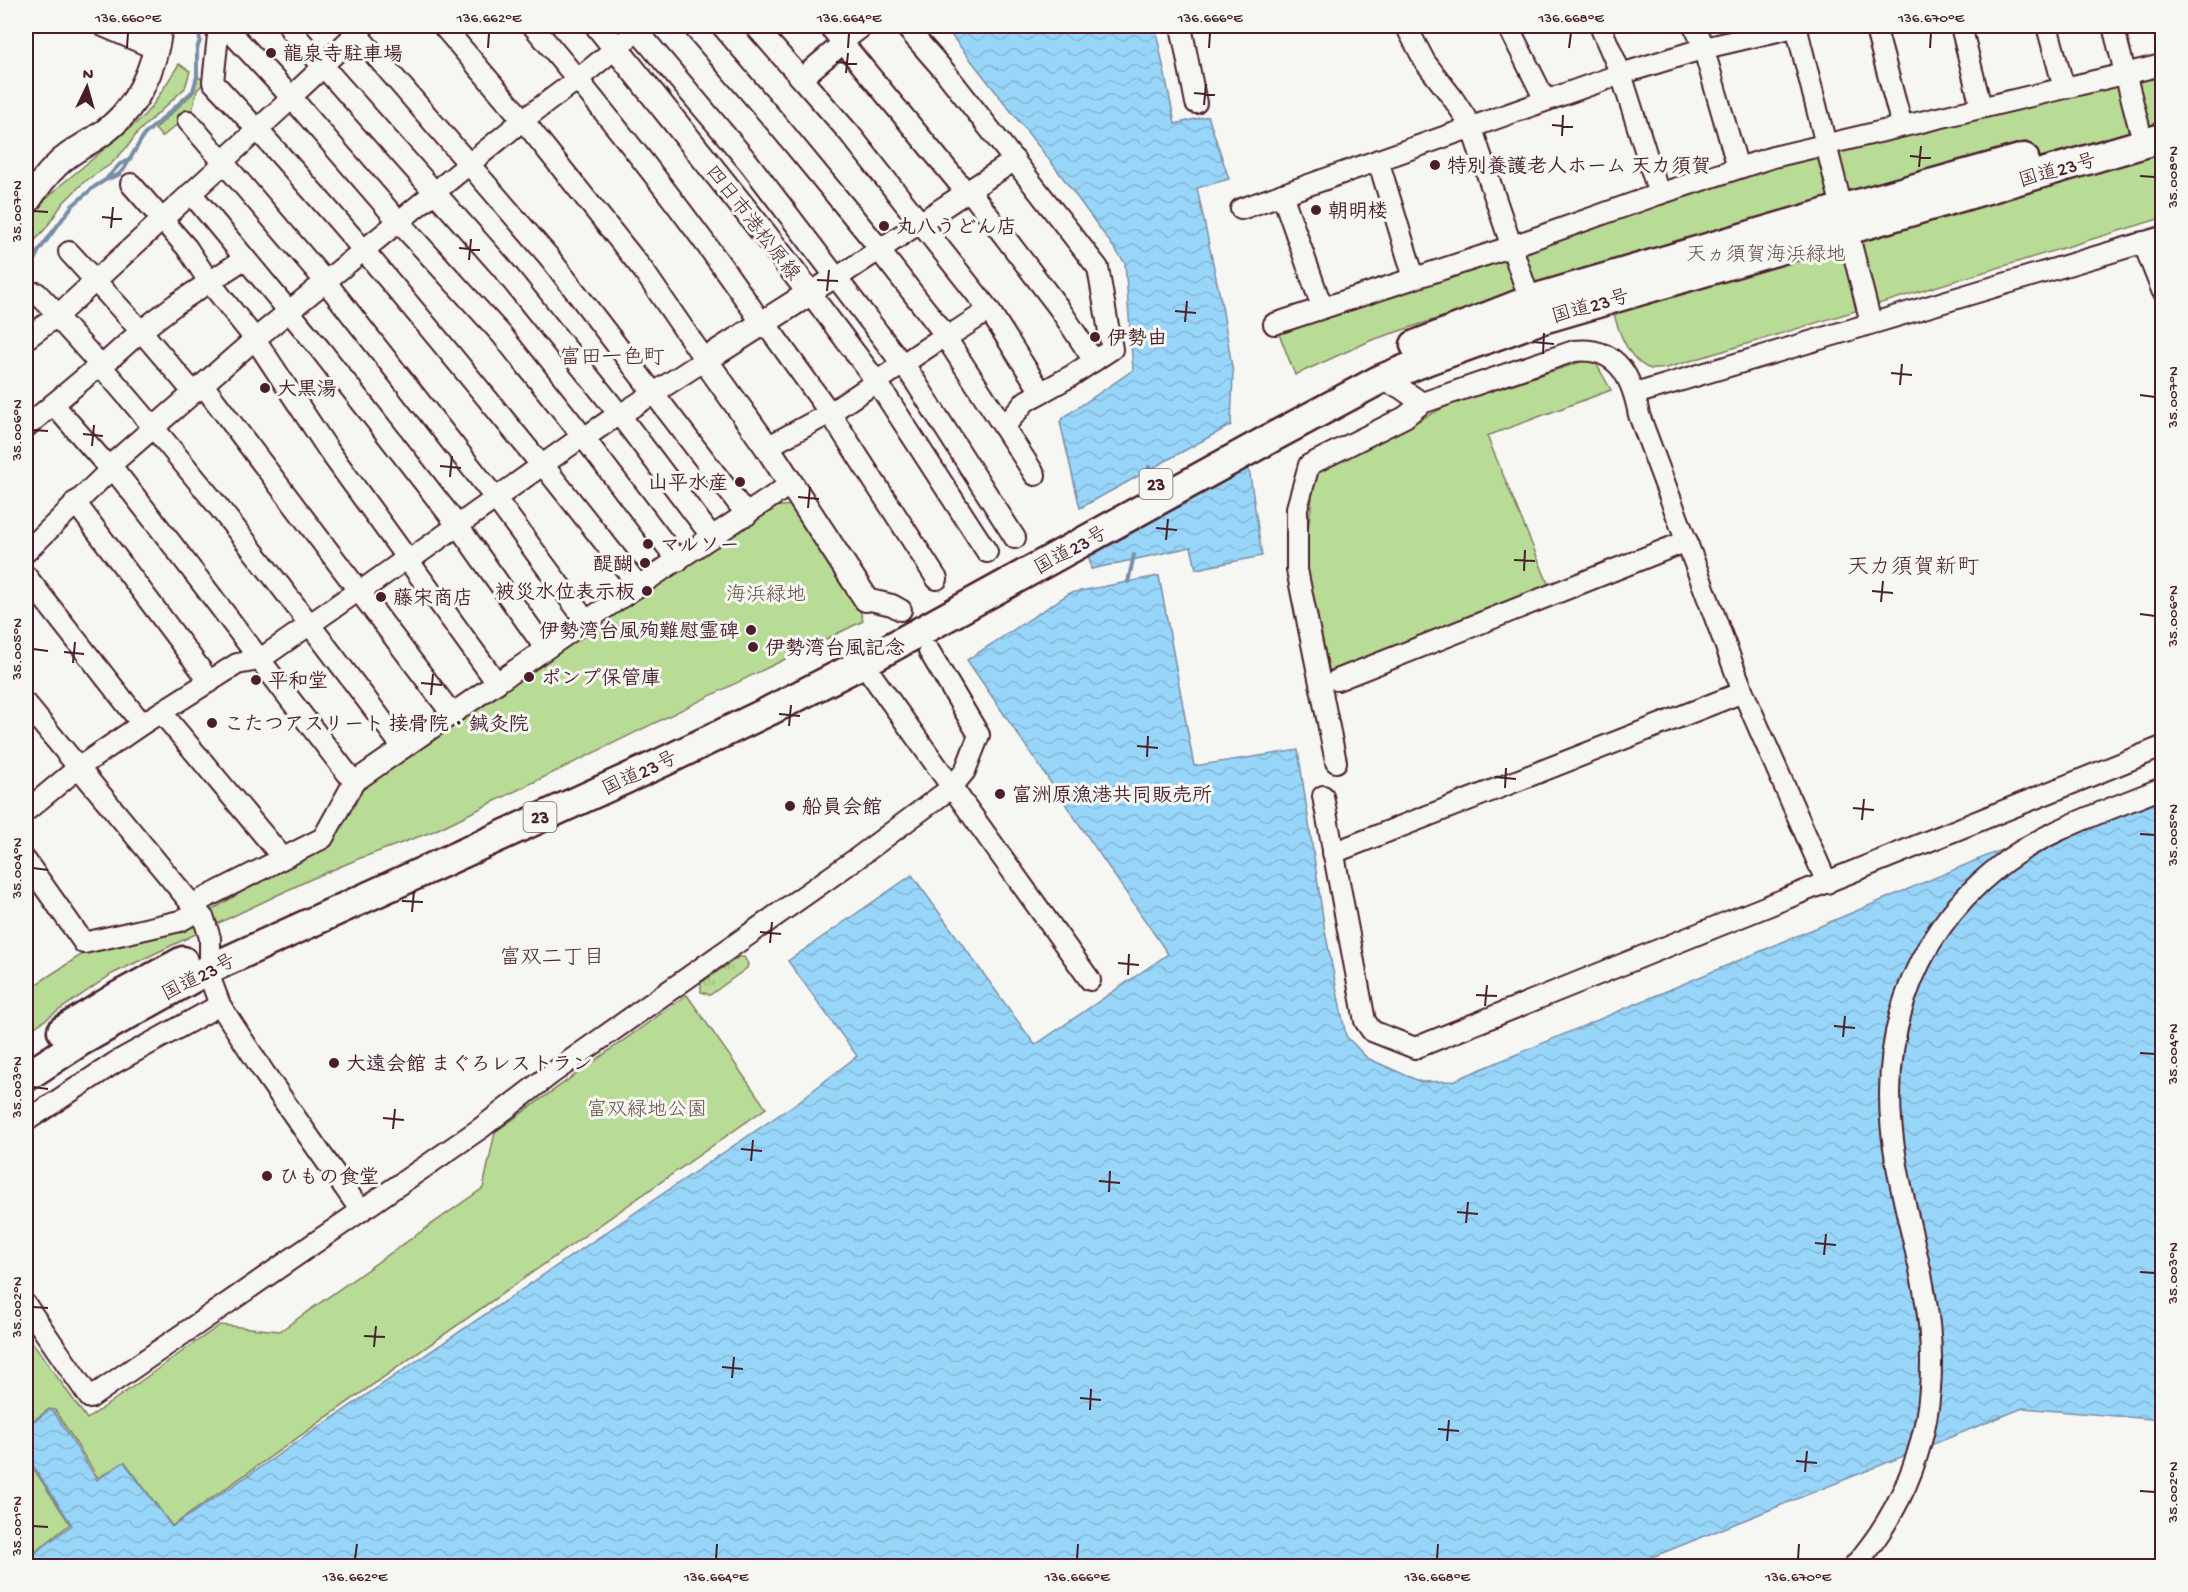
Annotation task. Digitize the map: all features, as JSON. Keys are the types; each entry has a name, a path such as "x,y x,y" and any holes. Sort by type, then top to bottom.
{"highway":[{"name":"国道23号","path":"26,1056 120,994 210,958 674,757 863,663 1052,550 1267,431 1388,357 1456,328 1533,311 2155,128"},
{"name":"国道23号","path":"1267,431 1533,311"},
{"name":"国道23号","path":"26,1077 210,958 330,892 484,826 760,699 1052,550"}],"main road":[{"path":"26,204 41,182 59,163 102,134 126,112 143,87 156,50 160,26"},
{"name":"四日市港松原線","path":"598,26 810,293 705,360"},
{"path":"705,360 767,447 866,599"}],"street":[{"path":"103,26 156,50"},
{"path":"219,26 213,82 363,250 456,360 639,586"},
{"path":"225,26 292,98 398,221 502,335 584,437 678,561"},
{"path":"26,811 78,768 142,724 237,664 259,660 458,526 584,437 705,360 643,270 523,120 443,26"},
{"path":"533,26 684,212 830,413 937,579"},
{"path":"693,26 777,124 946,336 1035,475"},
{"path":"755,26 850,134 989,310 1041,392"},
{"path":"828,26 968,191 1059,308 1094,361"},
{"path":"802,78 863,26"},
{"path":"905,26 946,73 1098,268 1112,349 1026,401 1004,426"},
{"path":"1181,26 1196,103"},
{"path":"1406,26 1425,62 1471,126 1533,311"},
{"path":"1508,26 1545,100"},
{"path":"1600,26 1621,74 1659,194"},
{"path":"1694,26 1705,48 1738,168"},
{"path":"1241,210 1621,74 1705,48 1795,26 1871,323"},
{"path":"1875,26 1902,126"},
{"path":"1961,26 1981,107"},
{"path":"2047,26 2064,87"},
{"path":"2114,26 2125,74 2155,128"},
{"path":"26,339 57,316 224,162 324,66 357,28 549,257 747,515"},
{"path":"26,552 110,467 255,339 523,120 640,28 749,163 904,364 1015,538"},
{"path":"290,29 501,267 619,414 712,537"},
{"path":"1274,324 1510,247 1738,168 1827,144 2163,64"},
{"path":"188,121 325,281 496,499 586,621"},
{"path":"987,552 877,382 810,293 838,277 1015,160"},
{"path":"1378,160 1414,278"},
{"path":"130,184 187,248 255,339 329,451 497,683"},
{"path":"191,193 289,310 458,526 545,648"},
{"path":"1282,194 1318,296 1325,307"},
{"path":"1635,394 2163,237"},
{"path":"2143,242 2163,290"},
{"path":"69,252 141,331 199,389 360,591 452,714"},
{"path":"26,427 176,304 211,283 244,259"},
{"path":"37,293 154,427 310,625 403,748"},
{"path":"767,447 830,413 989,310"},
{"path":"1336,762 1297,570 1297,508 1309,465 1405,417 1422,403 1574,351 1588,349 1603,353 1615,360 1635,394 1639,415 1743,692 1827,883"},
{"path":"1379,380 1399,387 1422,403"},
{"path":"53,404 110,467 186,562 354,782"},
{"path":"26,861 84,943 180,921 195,908 282,857 322,838 354,782 545,648 791,484"},
{"path":"75,502 210,682"},
{"path":"1337,681 1687,541"},
{"path":"26,576 142,724"},
{"path":"866,599 892,605 901,610"},
{"path":"26,1305 90,1398 481,1128 551,1074 838,872 951,788 965,771 979,735 929,651"},
{"path":"863,663 1090,980"},
{"path":"1333,853 1743,692"},
{"path":"26,704 195,908 208,927 212,989 220,1005 265,1074 361,1211"},
{"path":"162,713 282,857"},
{"path":"1323,796 1365,1022 1372,1031 1415,1048 2163,747"},
{"path":"1854,1566 1874,1543 1893,1514 1907,1485 1918,1455 1931,1390 1928,1318 1896,1160 1891,1122 1889,1083 1892,1051 1898,1018 1910,983 1923,955 1937,933 1975,888 1999,867 2031,846 2068,827 2163,788"},
{"path":"26,1121 116,1062 220,1005"}],"green space":[{"path":"179,64 190,71 185,88 137,133 111,164 84,182 63,203 31,245 26,261 26,224 38,207 62,184 142,118"},
{"name":"天ヵ須賀海浜緑地","path":"2162,71 2162,218 1667,368 1648,368 1629,351 1617,325 1603,271 1512,294 1372,340 1295,375 1278,331 1524,251 1744,175 1954,120"},
{"path":"198,77 206,81 197,90 192,112 162,137 155,129 193,93"},
{"path":"1593,358 1611,390 1487,436 1550,588 1330,672 1304,564 1315,473 1449,405"},
{"name":"海浜緑地","path":"792,505 859,606 863,621 434,831 309,880 112,974 26,1033 26,991 90,949 186,926 269,875 330,843 365,785 625,604 773,507"},
{"path":"739,957 744,957 748,964 747,968 710,995 701,992 701,983"},
{"name":"富双緑地公園","path":"687,995 766,1108 172,1526 125,1462 98,1478 55,1410 49,1409 26,1426 26,1333 87,1419 220,1325 280,1331 483,1188 495,1132"},
{"path":"26,1457 70,1524 35,1552 26,1538"}],"water":[{"path":"944,26 1155,26 1175,124 1208,116 1229,179 1197,188 1222,306 1233,373 1231,425 1080,508 1060,422 1133,370 1125,263 1058,171"},
{"path":"1249,468 1262,556 1196,569 1191,547 1091,569 1089,557"},
{"path":"1159,576 1194,766 1298,750 1325,931 1346,1036 1367,1058 1421,1082 1453,1081 2162,782 2162,1420 2023,1408 1630,1566 26,1566 26,1540 35,1553 72,1525 26,1455 26,1427 50,1410 54,1412 97,1480 124,1462 172,1527 798,1102 857,1056 788,961 912,875 1035,1045 1168,954 967,660 1070,593"}],"waterway":[{"path":"26,283 38,252 72,206 94,187 118,175 144,135 193,91 197,76 197,49 200,40 198,26"},
{"path":"107,178 120,164 129,160"},
{"path":"1144,495 1149,467"},
{"path":"1128,582 1134,555"}],"place":[{"name":"龍泉寺駐車場","path":"271,53"},
{"name":"特別養護老人ホーム 天カ須賀","path":"1435,165"},
{"name":"朝明楼","path":"1316,210"},
{"name":"丸八うどん店","path":"884,226"},
{"name":"伊勢由","path":"1095,337"},
{"name":"大黒湯","path":"265,388"},
{"name":"山平水産","path":"740,482"},
{"name":"マルソー","path":"648,544"},
{"name":"醍醐","path":"645,563"},
{"name":"被災水位表示板","path":"647,591"},
{"name":"藤宋商店","path":"381,597"},
{"name":"伊勢湾台風殉難慰霊碑","path":"751,630"},
{"name":"伊勢湾台風記念","path":"753,647"},
{"name":"ポンプ保管庫","path":"529,677"},
{"name":"平和堂","path":"256,680"},
{"name":"こたつアスリート 接骨院・鍼灸院","path":"212,723"},
{"name":"富洲原漁港共同販売所","path":"1000,794"},
{"name":"船員会館","path":"790,806"},
{"name":"大遠会館 まぐろレストラン","path":"334,1063"},
{"name":"ひもの食堂","path":"267,1176"}],"district":[{"name":"富田一色町","path":"612,356"},
{"name":"天カ須賀新町","path":"1913,565"},
{"name":"富双二丁目","path":"552,956"}]}
